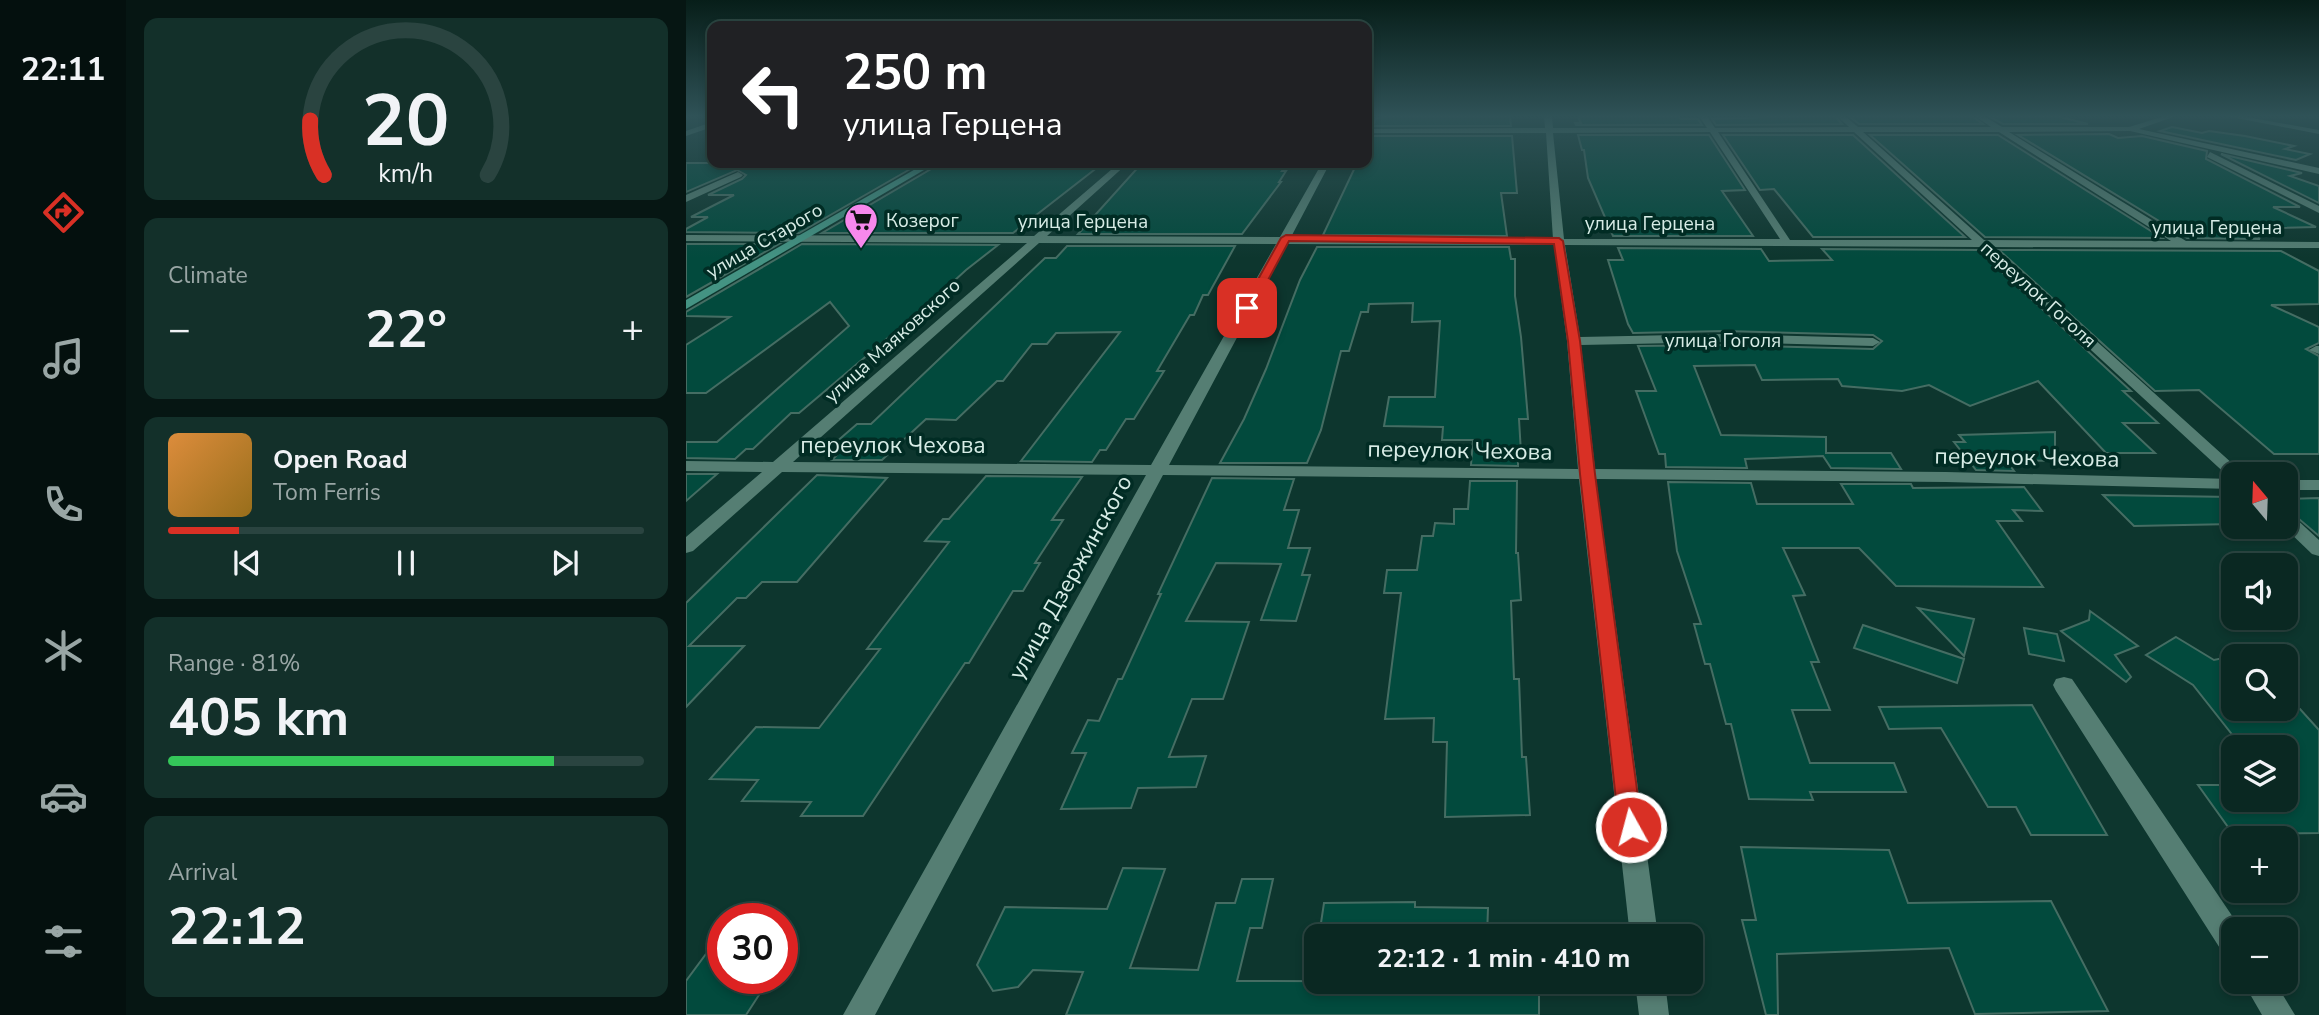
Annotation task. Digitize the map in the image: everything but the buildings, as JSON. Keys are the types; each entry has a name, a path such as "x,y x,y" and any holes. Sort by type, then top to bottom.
{"street":[{"path":"1552,163 1559,241 1574,341 1587,474 1643,924"},
{"path":"1735,163 1786,241"},
{"name":"переулок Гоголя","path":"1895,163 2223,462"},
{"path":"2055,163 2183,244"},
{"path":"2227,163 2319,209"},
{"path":"2282,163 2319,171"},
{"name":"улица Старого","path":"686,305 923,168"},
{"name":"улица Маяковского","path":"686,547 1118,168"},
{"name":"улица Дзержинского","path":"858,1015 1323,168"},
{"path":"686,199 738,175"},
{"name":"улица Герцена","path":"686,238 1286,238 2319,245"},
{"name":"улица Гоголя","path":"1574,341 1725,338 1873,342"},
{"name":"переулок Чехова","path":"686,466 1960,477 2221,484"},
{"path":"2298,485 2319,485"},
{"path":"2298,530 2319,550"},
{"path":"2064,685 2221,925"},
{"path":"1651,994 1654,1015"},
{"path":"2266,994 2280,1015"}],"place":[{"name":"Козерог","path":"861,250"}],"route":[{"path":"1247,308 1286,238 1559,241 1574,341 1587,474 1631,827"}]}
